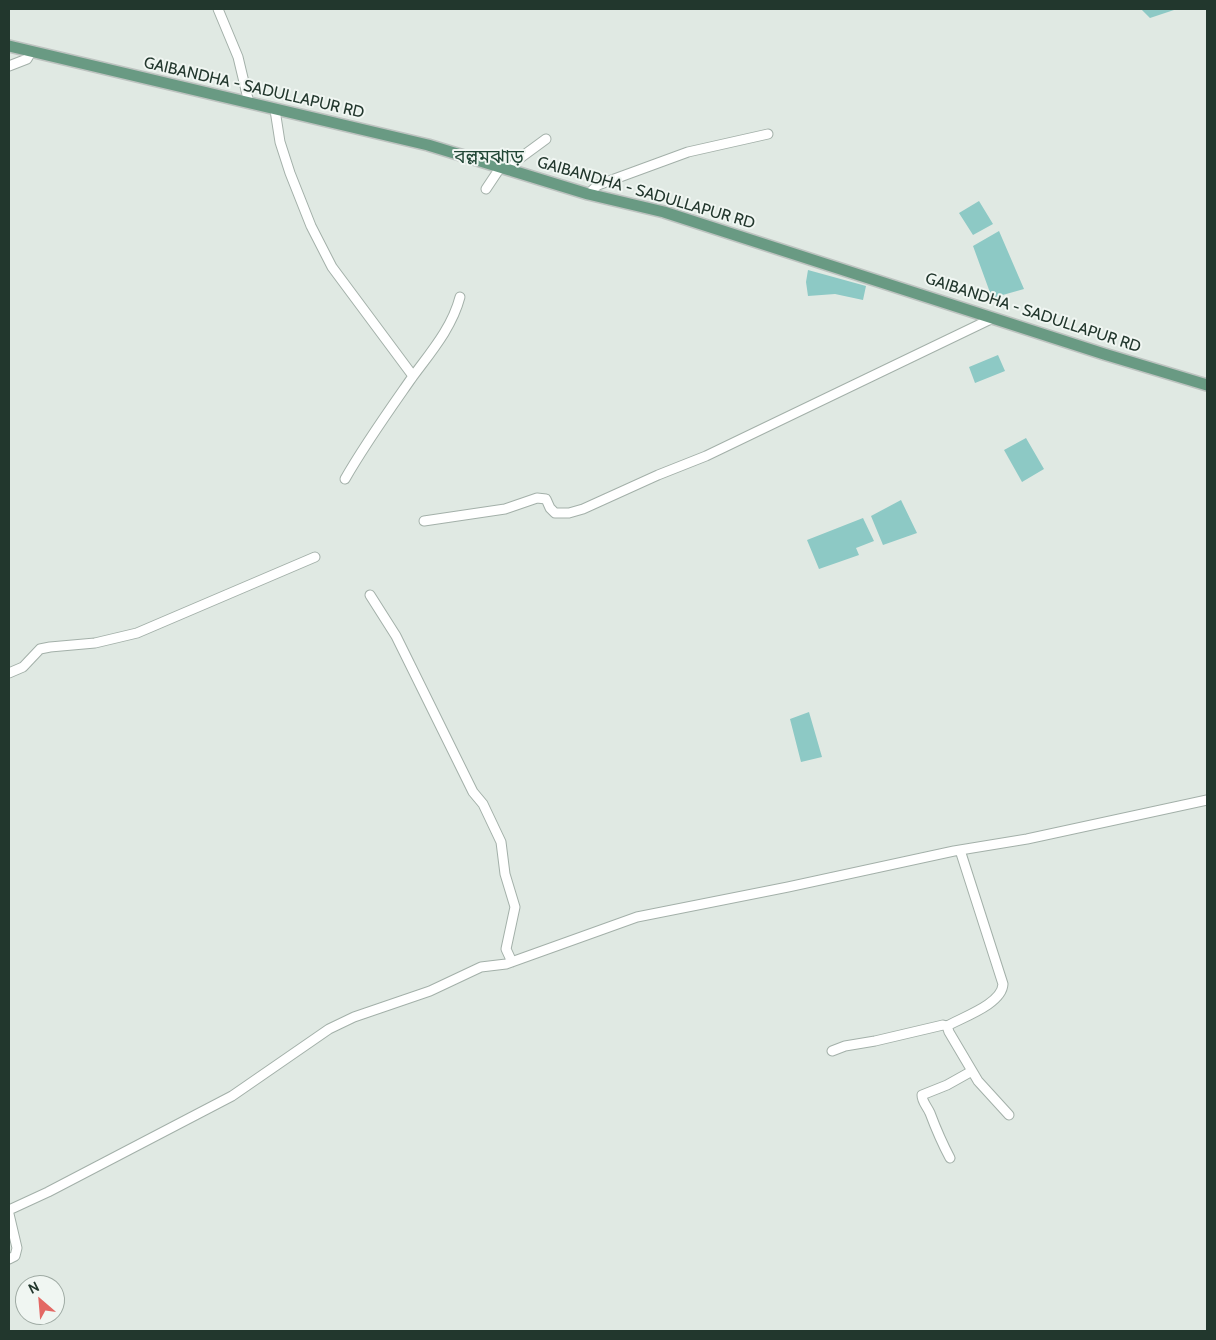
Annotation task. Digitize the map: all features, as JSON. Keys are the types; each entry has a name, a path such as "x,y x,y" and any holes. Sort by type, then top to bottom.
{"main road":[{"name":"GAIBANDHA - SADULLAPUR RD","path":"9,46 428,146 588,194 664,212 1207,385"}],"street":[{"path":"218,9 238,57 249,103"},
{"path":"9,66 27,59 31,52"},
{"path":"275,110 280,142 290,173 311,226 332,268 413,376"},
{"path":"588,194 598,185 688,152 768,134"},
{"path":"486,189 505,169 546,139"},
{"path":"345,479 368,440 443,337 458,307 460,297"},
{"path":"424,521 505,509 537,498 546,499 550,508 555,513 569,513 583,509 743,439 993,318"},
{"path":"9,673 23,667 40,649 95,643 137,633 315,557"},
{"path":"370,596 396,636 473,792 482,804 501,842 505,874 515,907 506,949 512,962"},
{"path":"9,1210 48,1192 232,1096 328,1029 354,1017 430,991 481,967 512,962 637,916 788,887 960,850 1036,837 1207,800"},
{"path":"832,1051 845,1046 943,1025 947,1026 996,1000 1003,990 1000,970 960,850"},
{"path":"947,1026 978,1081 1008,1115"},
{"path":"950,1158 933,1125 929,1111 922,1101 922,1095 947,1085 972,1071"},
{"path":"9,1214 17,1248 15,1256 9,1259"}],"water":[{"path":"1141,9 1177,9 1150,18"},
{"path":"979,201 993,224 973,235 959,213"},
{"path":"999,231 1024,289 992,298 973,246"},
{"path":"808,270 866,286 863,300 835,294 808,296 806,282"},
{"path":"998,355 1005,371 975,383 969,367"},
{"path":"1026,438 1044,469 1022,482 1004,450"},
{"path":"901,500 917,533 883,545 871,516"},
{"path":"863,518 874,541 856,548 859,555 819,569 807,540"},
{"path":"809,712 822,757 801,762 790,719"}],"district":[{"name":"বল্লমঝাড়","path":"489,157"}]}
